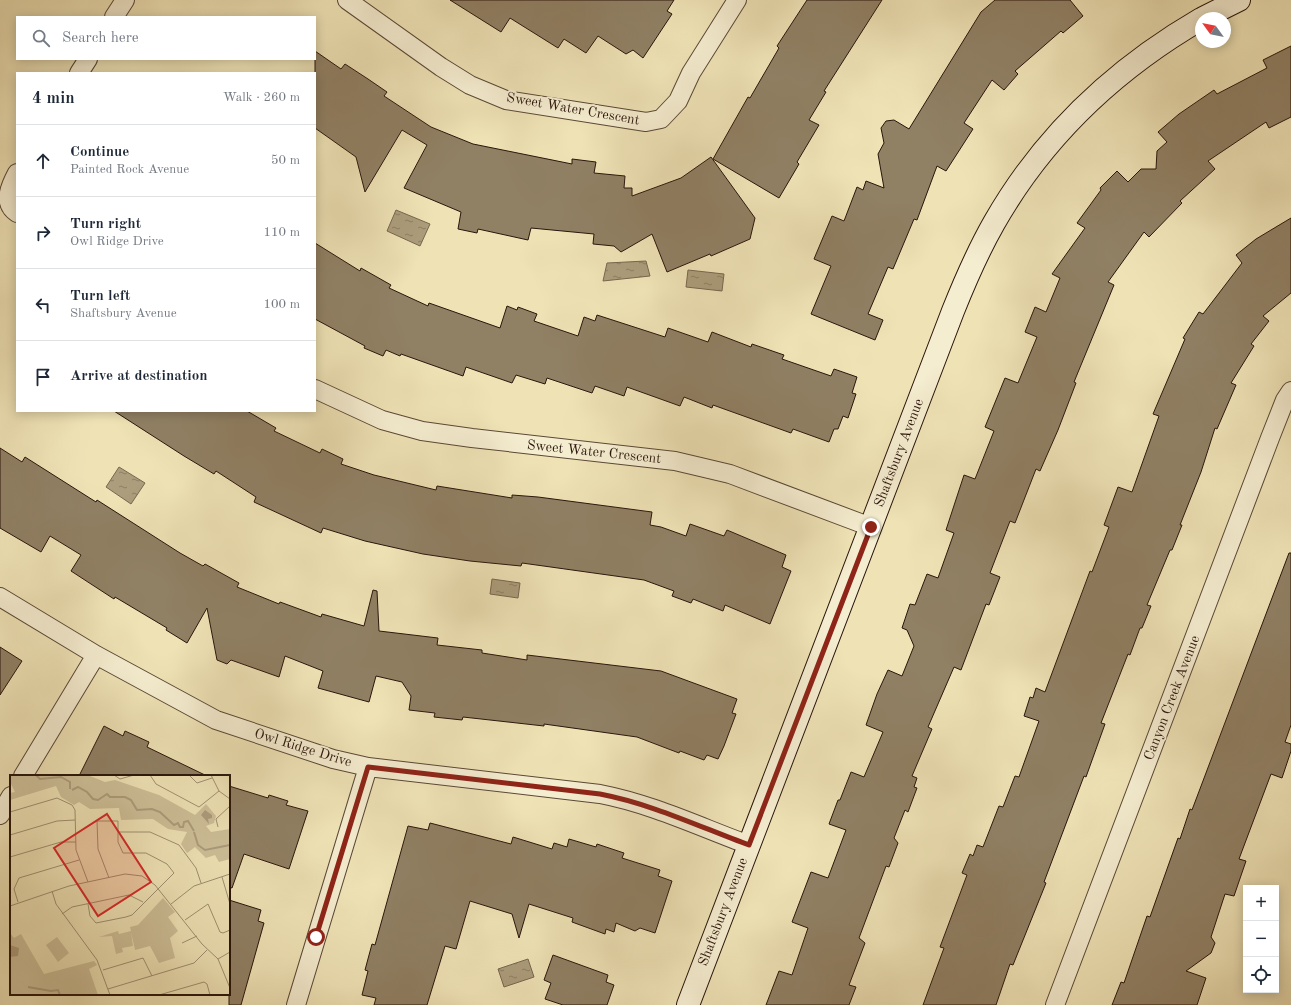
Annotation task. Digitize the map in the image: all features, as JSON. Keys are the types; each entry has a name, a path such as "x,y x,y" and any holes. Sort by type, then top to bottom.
{"street":[{"path":"115,16 125,0"},
{"name":"Sweet Water Crescent","path":"347,0 441,67 470,85 506,100 646,122 661,119 678,102 691,74 736,0"},
{"name":"Shaftsbury Avenue","path":"1216,12 1239,0"},
{"name":"Shaftsbury Avenue","path":"688,1005 955,304 979,252 1008,200 1052,140 1091,100 1138,60 1195,23"},
{"path":"80,72 87,60"},
{"path":"16,175 10,186 8,199 12,210 16,212"},
{"name":"Sweet Water Crescent","path":"316,389 382,420 422,431 675,461 707,468 730,474 871,527"},
{"name":"Canyon Creek Avenue","path":"1055,1005 1270,438 1285,400 1291,391"},
{"name":"Owl Ridge Drive","path":"0,597 166,695 216,720 333,759 368,767 600,794 622,798 646,805 749,845"},
{"path":"24,775 96,655"},
{"path":"296,1005 368,767"},
{"path":"0,815 10,798"}],"water":[{"path":"396,210 430,224 420,246 387,231"},
{"path":"646,261 650,276 603,281 607,263"},
{"path":"688,270 724,274 722,291 686,287"},
{"path":"119,467 145,483 131,504 106,487"},
{"path":"492,579 520,583 518,598 490,594"},
{"path":"528,959 534,977 504,987 498,969"}],"building":[{"path":"450,0 674,0 667,11 672,14 643,58 633,50 626,54 598,36 586,53 564,39 558,48 510,18 501,32"},
{"path":"807,0 882,0 824,91 826,92 809,120 819,125 797,162 799,164 779,198 713,159 748,97 750,98 779,48 777,46"},
{"path":"995,0 1070,0 1083,16 1063,33 1061,31 1015,71 1018,74 1004,90 992,80 964,123 973,129 946,171 937,166 917,220 914,219 893,269 888,267 868,314 883,320 875,340 811,314 831,266 814,259 832,216 844,221 857,187 863,190 866,181 884,188 878,154 884,143 881,128 886,121 894,120 909,129 981,12"},
{"path":"1291,46 1291,117 1269,128 1266,122 1208,161 1215,169 1180,201 1182,203 1149,237 1144,232 1108,282 1114,285 1074,382 1076,383 1058,430 1040,471 1036,469 1015,523 1010,521 990,573 1000,577 989,605 986,604 961,670 954,667 928,727 932,729 912,776 917,778 914,787 917,788 908,812 905,810 894,838 898,843 889,867 886,866 859,938 865,943 849,985 856,987 849,1005 766,1005 779,971 792,975 808,928 792,922 811,872 828,878 846,830 829,824 838,800 840,800 851,772 864,777 883,732 866,725 877,694 888,670 902,676 914,646 907,630 902,628 910,604 915,605 927,574 938,578 954,533 946,530 964,475 975,479 994,431 985,427 1005,378 1018,383 1037,337 1025,332 1035,307 1046,312 1060,278 1052,274 1085,228 1077,223 1101,190 1100,188 1117,171 1128,182 1141,169 1156,169 1157,151 1167,142 1158,132 1179,114 1214,90 1217,94 1267,68 1263,60"},
{"path":"316,52 341,69 345,64 368,79 387,92 384,96 431,127 473,144 572,164 572,159 596,162 594,173 625,176 624,188 632,188 632,196 681,178 711,157 755,218 750,239 711,256 710,254 667,272 652,234 621,252 614,246 593,244 594,234 531,228 528,240 478,229 477,233 458,229 461,212 404,188 427,145 402,130 365,192 356,157 316,129"},
{"path":"1291,218 1291,293 1263,316 1269,321 1251,344 1254,346 1231,383 1236,385 1217,429 1215,428 1201,472 1180,525 1182,525 1147,605 1151,606 1142,628 1140,628 1130,655 1128,654 1101,723 1105,724 1086,777 1084,776 1044,882 1046,883 1013,965 1010,964 996,1005 923,1005 944,948 940,947 967,875 962,873 970,854 973,856 977,845 983,847 999,806 1003,807 1015,776 1019,777 1039,721 1024,716 1030,697 1033,698 1036,688 1045,692 1090,571 1092,572 1109,527 1104,525 1118,487 1132,492 1159,416 1153,414 1185,339 1183,338 1199,312 1203,314 1242,263 1236,255 1256,239"},
{"path":"316,244 360,271 361,268 391,285 389,288 428,306 429,303 500,328 507,306 517,310 518,307 537,314 534,321 578,336 584,317 595,321 597,315 665,337 668,328 708,342 712,332 751,347 752,344 784,355 782,359 831,376 834,369 857,377 852,393 856,394 848,418 843,416 838,429 834,429 829,442 793,429 791,433 713,405 712,408 684,397 680,406 627,387 624,396 595,386 592,393 547,378 545,384 516,375 512,383 466,367 463,376 401,354 400,356 386,350 383,356 364,348 365,346 316,320"},
{"path":"116,412 249,412 276,428 274,431 320,453 322,449 343,459 341,464 374,475 436,490 437,486 512,498 512,495 538,497 652,512 650,525 661,527 686,536 690,524 724,536 727,530 786,555 782,567 791,571 770,624 725,605 723,611 693,599 691,603 672,596 674,591 644,580 522,563 521,566 470,561 423,554 365,541 323,528 321,533 254,502 256,497 216,471 214,474"},
{"path":"0,448 22,462 25,457 96,502 97,500 180,553 203,566 205,564 239,583 237,587 279,604 280,602 321,617 322,614 364,626 373,590 377,591 379,631 438,638 437,645 482,650 482,653 527,660 527,655 661,671 737,699 732,713 736,714 724,746 718,759 707,755 704,760 680,751 679,753 637,737 544,724 544,726 463,717 462,720 434,717 435,713 409,710 411,696 402,682 376,676 369,702 318,688 323,671 285,656 279,677 231,660 227,664 217,660 207,608 187,643 166,630 167,628 115,597 114,599 71,571 81,555 50,536 41,552 0,528"},
{"path":"1289,553 1291,553 1291,725 1285,742 1291,744 1291,751 1282,778 1271,774 1239,859 1246,861 1234,896 1225,894 1211,937 1215,943 1211,953 1186,971 1206,978 1197,1005 1112,1005 1121,982 1124,983 1147,916 1150,917 1178,838 1180,839 1190,809 1192,810"},
{"path":"0,647 22,661 0,695"},
{"path":"104,726 123,736 125,731 149,742 147,747 205,775 80,775"},
{"path":"230,786 268,798 269,795 288,801 286,805 308,811 289,869 244,854 232,888 230,887"},
{"path":"430,823 511,844 513,837 552,849 554,843 567,847 569,839 596,847 597,844 624,853 622,858 660,870 658,876 672,881 655,933 640,928 635,931 616,923 614,932 606,929 605,934 572,922 573,918 529,904 519,938 512,914 470,901 456,949 445,946 427,1005 374,1005 376,998 362,995 368,971 365,970 372,944 375,945 408,826 428,830"},
{"path":"230,900 261,910 258,921 264,923 241,1005 229,1005"},
{"path":"553,955 608,975 606,982 614,985 607,1005 563,1005 545,999 551,983 544,980"}],"route":[{"path":"316,937 368,767 600,794 622,798 646,805 749,845 871,527"}]}
